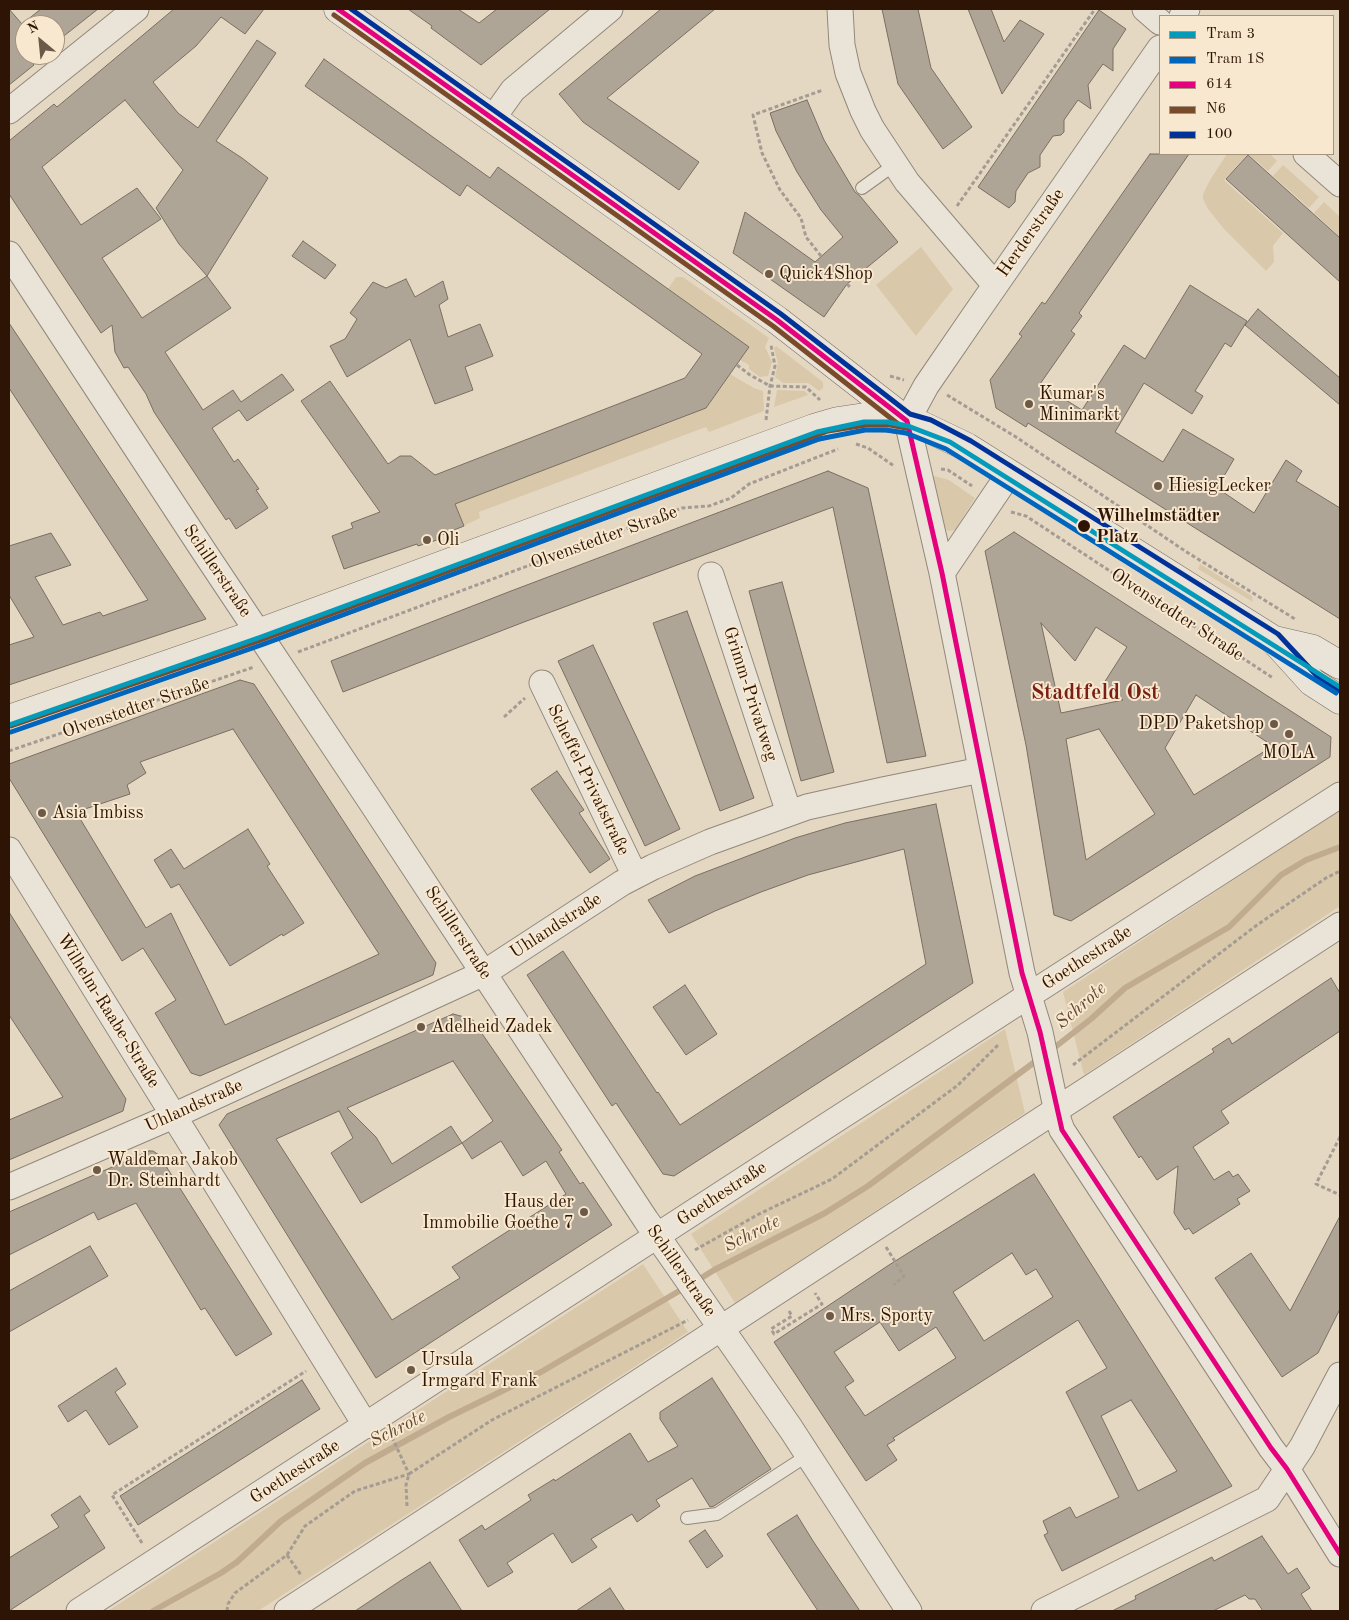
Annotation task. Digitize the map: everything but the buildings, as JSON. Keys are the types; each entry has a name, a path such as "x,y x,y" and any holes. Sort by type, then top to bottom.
{"street":[{"path":"9,111 136,9"},
{"path":"338,9 778,320 907,421 942,573 1022,973 1040,1032 1061,1068 1057,1110 1058,1122 1271,1448 1287,1469 1340,1554"},
{"path":"493,118 513,90 610,9"},
{"path":"840,9 842,45 853,87 872,129 894,165 933,214 995,285"},
{"path":"1145,9 1159,21"},
{"name":"Herderstraße","path":"907,421 926,386 1159,49"},
{"path":"1307,155 1340,184"},
{"name":"Schillerstraße","path":"9,254 658,1236 686,1260 699,1298 722,1328 808,1455 909,1611"},
{"name":"Olvenstedter Straße","path":"9,719 258,633 820,426 865,417 907,421 936,431 967,447 1274,640 1312,682 1340,700"},
{"path":"942,573 1009,474"},
{"name":"Grimm-Privatweg","path":"711,574 789,813"},
{"name":"Olvenstedter Straße","path":"1274,640 1313,649 1340,665"},
{"name":"Scheffel-Privatstraße","path":"542,683 635,876"},
{"name":"Uhlandstraße","path":"9,1187 173,1116 484,973 635,876 710,842 789,813 875,791 981,770"},
{"name":"Goethestraße","path":"79,1611 1340,795"},
{"name":"Wilhelm-Raabe-Straße","path":"9,850 366,1426"},
{"path":"286,1611 1340,925"},
{"path":"1044,1611 1267,1499 1302,1448 1340,1375"}],"lane":[{"path":"862,188 894,165"},
{"path":"687,1518 718,1514 808,1455"}],"path":[{"path":"953,211 1095,9"},
{"path":"821,256 806,237 801,218 780,190 762,152 754,115 823,90"},
{"path":"847,284 851,288"},
{"path":"766,420 770,386 775,366 771,342"},
{"path":"737,364 750,375 770,386 806,387 820,400"},
{"path":"948,395 1016,437 1185,551 1300,622"},
{"path":"851,444 868,448 897,469"},
{"name":"Olvenstedter Straße","path":"299,652 682,508 709,506 731,498 749,484 846,445"},
{"path":"933,469 948,470 976,489"},
{"name":"Olvenstedter Straße","path":"1010,512 1026,516 1275,680"},
{"name":"Olvenstedter Straße","path":"9,751 257,666"},
{"path":"1061,1068 1256,925 1326,878 1340,871"},
{"path":"686,1260 759,1214 832,1179 958,1085 999,1044"},
{"path":"1340,1137 1316,1184 1340,1195"},
{"path":"887,1249 904,1276 894,1285"},
{"path":"788,1311 792,1316 771,1329 774,1334 822,1304 815,1293"},
{"path":"227,1611 228,1604 235,1593 287,1555 305,1526 355,1491 409,1474 492,1420 688,1320"},
{"path":"154,1563 112,1495 324,1360"},
{"path":"390,1433 409,1474 406,1485 407,1509 416,1526"},
{"path":"287,1555 304,1578"}],"shaded area":[{"path":"1226,155 1247,155 1224,180 1283,233 1273,246 1274,262 1266,271 1224,229 1208,209 1203,199 1203,194"},
{"path":"1249,155 1271,155 1277,161 1268,171"},
{"path":"1283,165 1319,197 1309,208 1273,176"},
{"path":"1324,202 1340,217 1340,237 1314,213"},
{"path":"921,247 953,289 916,336 876,285"},
{"path":"676,277 683,277 769,338 765,347 772,362 768,376 760,377 749,369 749,365 740,360 749,347 668,289"},
{"path":"776,346 823,382 823,388 819,391 808,383 783,383 775,377 778,363 774,348"},
{"path":"730,374 763,391 764,411 709,432 706,427 479,512 480,518 464,526 454,501 458,503 707,407"},
{"path":"777,390 805,391 808,395 774,407"},
{"path":"931,475 949,480 975,498 955,530 948,531 939,522"},
{"path":"1200,564 1252,596 1253,602 1198,569"},
{"path":"1340,810 1340,906 1084,1075 1063,992"},
{"path":"1005,1029 1025,1113 735,1303 691,1234"},
{"path":"643,1264 688,1332 448,1488 258,1611 108,1611"}],"waterway":[{"name":"Schrote","path":"1050,1051 1091,1019 1125,988 1229,927 1281,875 1306,860 1340,847"},
{"name":"Schrote","path":"695,1282 714,1270 825,1213 868,1186 1040,1058"},
{"name":"Schrote","path":"153,1611 237,1562 281,1521 365,1463 449,1417 541,1372 686,1287"}],"tram line":[{"name":"3","path":"9,725 261,637 817,432 864,422 887,422 908,426 950,442 1340,687"},
{"name":"1S","path":"11,732 264,644 819,439 865,430 886,430 906,433 946,449 1336,693"}],"transit line":[{"name":"614","path":"338,9 777,320 907,421"},
{"name":"100","path":"351,9 781,314 910,414 931,420 971,441 1278,634 1317,676 1340,691"},
{"name":"N6","path":"334,15 773,326 902,427"},
{"name":"614","path":"907,421 942,573 1022,973 1040,1032 1062,1130 1271,1448 1287,1469 1340,1554"},
{"name":"N6","path":"11,726 261,640 828,431 866,425 890,425 906,428"}],"place":[{"name":"Quick4Shop","path":"769,274"},
{"name":"Kumar's Minimarkt","path":"1029,404"},
{"name":"HiesigLecker","path":"1158,486"},
{"name":"Wilhelmstädter Platz","path":"1084,526"},
{"name":"Oli","path":"427,540"},
{"name":"DPD Paketshop","path":"1274,724"},
{"name":"MOLA","path":"1289,734"},
{"name":"Asia Imbiss","path":"42,813"},
{"name":"Adelheid Zadek","path":"421,1027"},
{"name":"Waldemar Jakob Dr. Steinhardt","path":"97,1170"},
{"name":"Haus der Immobilie Goethe 7","path":"584,1212"},
{"name":"Mrs. Sporty","path":"830,1316"},
{"name":"Ursula Irmgard Frank","path":"411,1370"}],"district":[{"name":"Stadtfeld Ost","path":"1095,693"}]}
